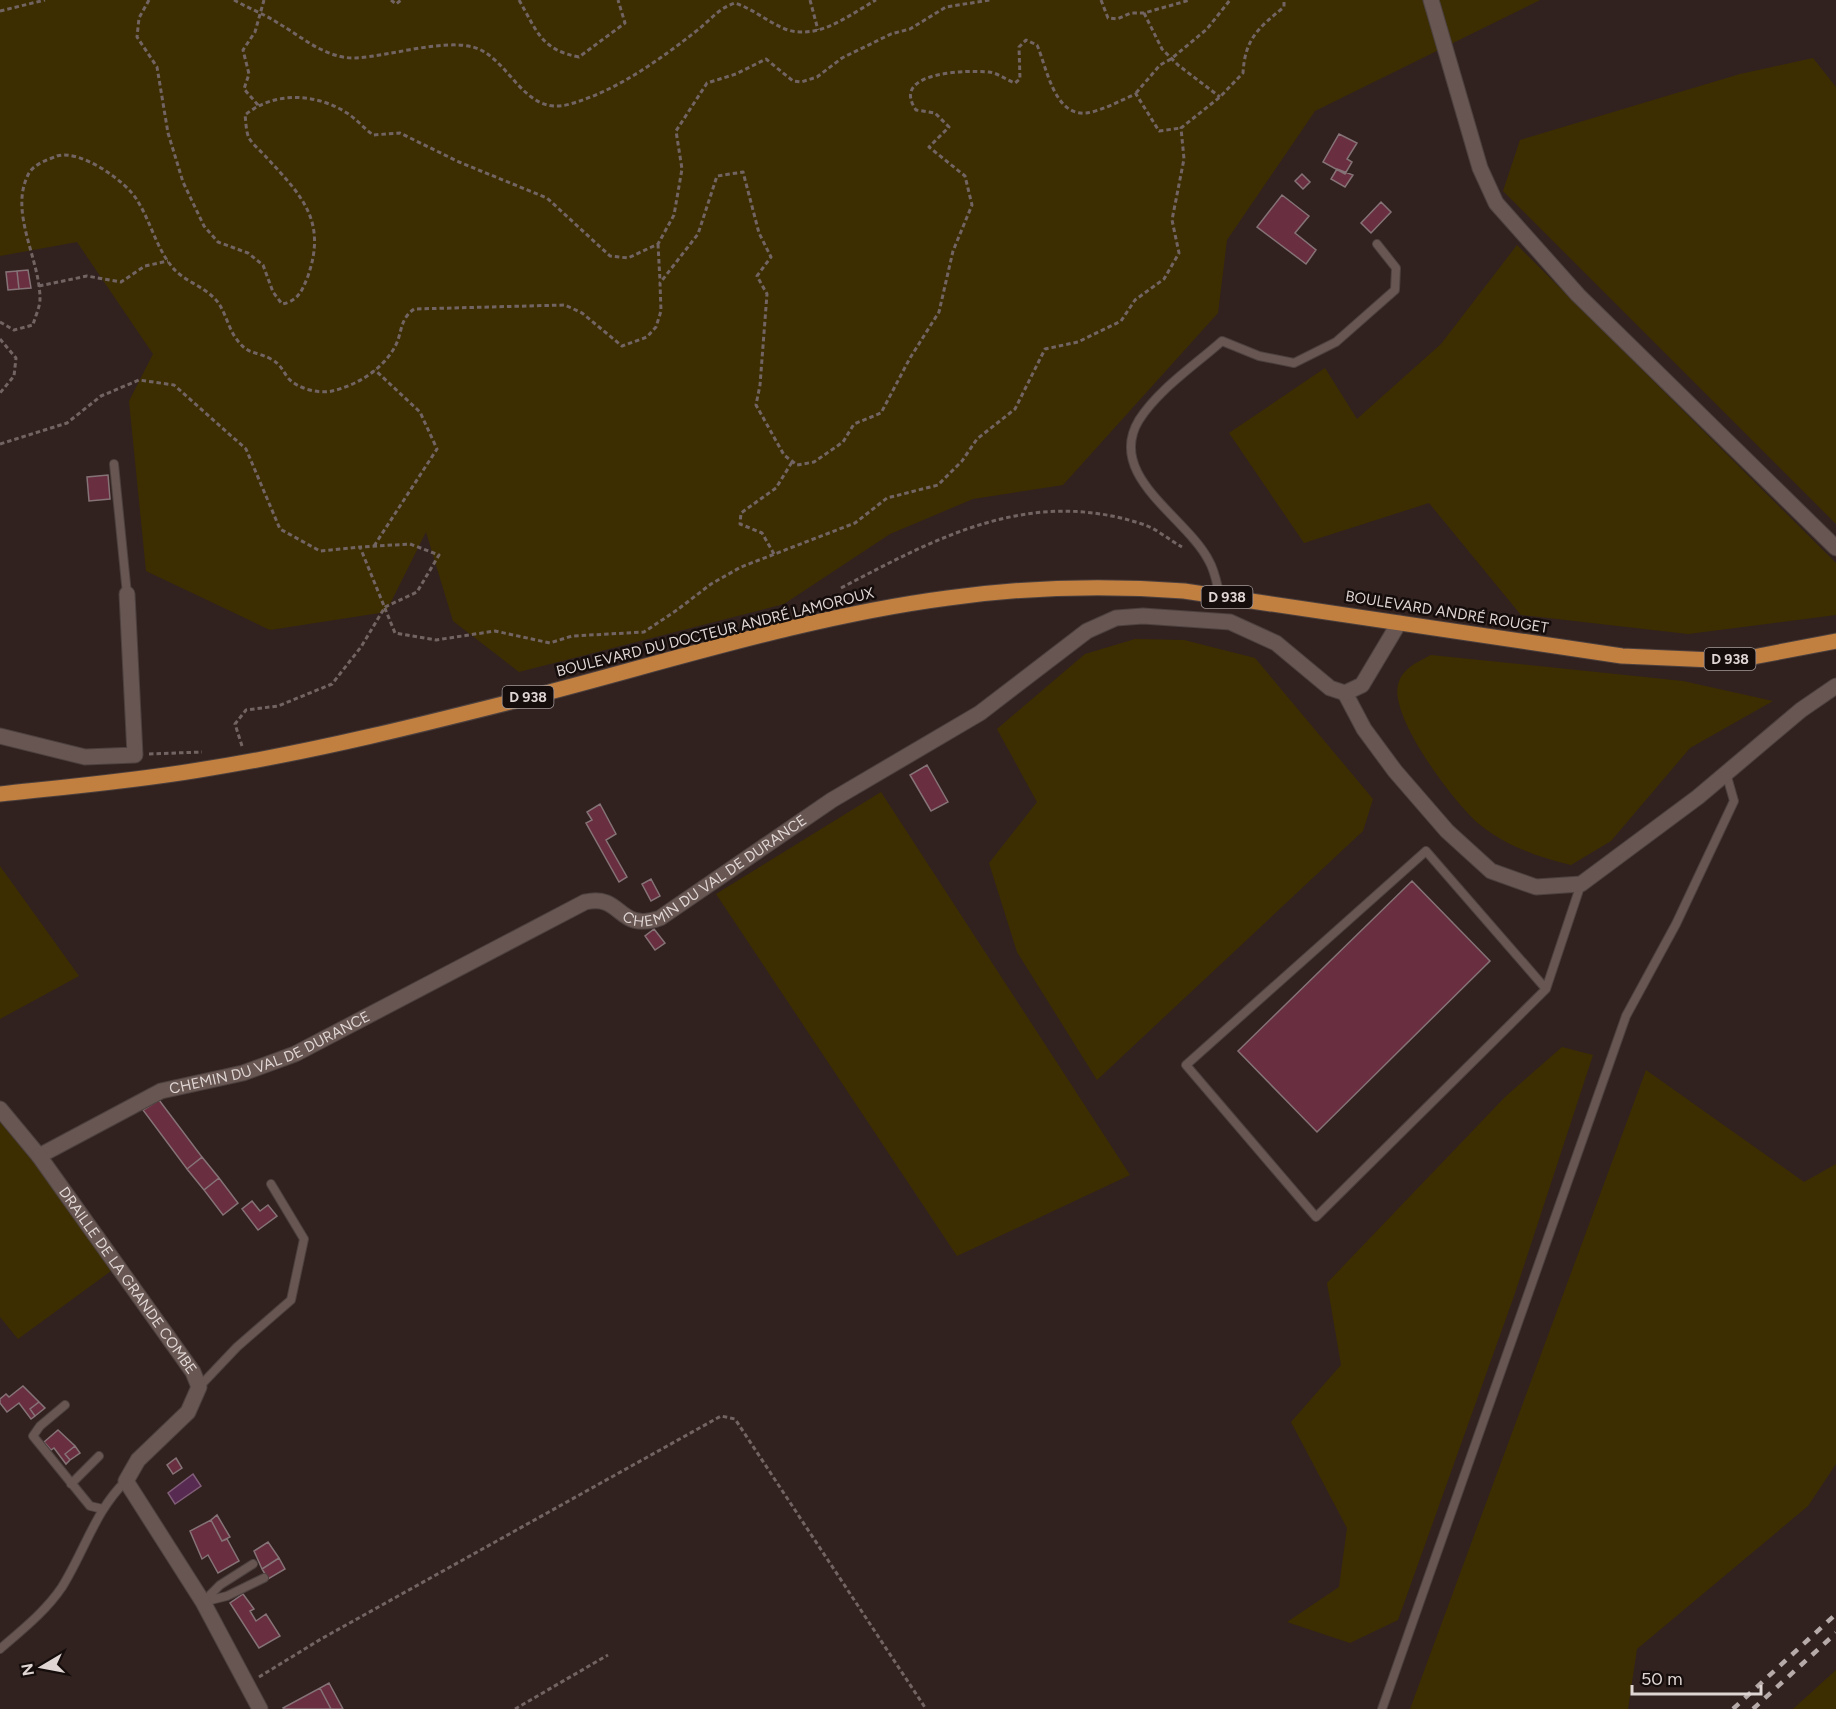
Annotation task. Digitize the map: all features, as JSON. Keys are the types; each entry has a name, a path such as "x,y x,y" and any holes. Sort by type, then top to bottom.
{"main road":[{"name":"BOULEVARD ANDRÉ ROUGET","path":"1053,588 1129,587 1220,596 1577,651 1672,659 1753,657 1836,641"},
{"name":"BOULEVARD DU DOCTEUR ANDRÉ LAMOROUX","path":"0,794 248,762 354,740 843,617 946,598 1053,588"}],"street":[{"path":"1431,0 1480,168 1496,203 1578,295 1836,548"},
{"path":"0,736 85,757 135,755 127,594"},
{"name":"CHEMIN DU VAL DE DURANCE","path":"39,1156 161,1091 243,1073 295,1054 585,902 599,899 609,902 629,920 640,924 660,918 832,800 980,713 1087,631 1116,618 1143,616 1230,622 1276,643 1330,688 1345,693"},
{"path":"1399,623 1362,685 1345,693 1364,729 1395,771 1447,831 1491,871 1536,887 1581,884 1726,773 1801,710 1836,686"},
{"path":"0,1109 39,1156"},
{"name":"DRAILLE DE LA GRANDE COMBE","path":"39,1156 193,1372 199,1387 188,1412 138,1460 126,1481"},
{"path":"126,1481 202,1602 260,1709"}],"lane":[{"path":"1220,596 1210,562 1135,470 1130,453 1130,440 1139,420 1156,400 1222,341 1259,356 1294,363 1336,342 1395,290 1396,268 1377,244"},
{"path":"114,464 127,594"},
{"path":"1382,1709 1626,1016 1676,924 1734,801 1726,773"},
{"path":"1546,989 1426,850 1186,1065 1316,1217 1546,989 1581,884"},
{"path":"199,1387 237,1347 291,1300 304,1239 271,1185"},
{"path":"65,1405 40,1426 33,1436 90,1506 104,1509"},
{"path":"71,1484 99,1456"},
{"path":"0,1649 32,1622 61,1588 111,1496 126,1481"},
{"path":"202,1602 220,1585 253,1564"},
{"path":"202,1602 227,1596 264,1578"}],"path":[{"path":"0,10 45,0"},
{"path":"149,0 139,18 136,37 157,67 168,133 183,182 204,226 218,242 248,253 263,266 282,304 300,295 309,273 315,240 302,196 248,137 245,115 258,105 274,98 301,98 320,102 349,114 373,135 400,133 459,162 547,198 610,256 628,258 658,244"},
{"path":"234,0 325,51 354,58 446,45 475,48 503,67 528,97 546,104 568,105 623,83 697,31 721,8 735,3 786,29 800,32 818,30 876,0"},
{"path":"258,105 244,89 249,74 243,50 255,32 264,0"},
{"path":"392,0 396,4 401,0"},
{"path":"519,0 544,42 560,53 579,57 625,23 618,0"},
{"path":"810,0 818,30"},
{"path":"0,322 14,330 33,325 40,301 39,286 21,195 28,173 42,161 62,155 80,156 107,172 136,198 158,247 174,270 216,299 234,336 247,352 270,358 280,365 290,380 310,391 331,391 375,370 387,359 397,341 406,315 414,309 565,305 582,313 622,346 633,344 647,337 656,327 661,311 658,244 674,214 681,169 676,131 707,83 736,74 766,59 793,81 801,82 817,77 842,58 891,34 910,29 946,6 990,0"},
{"path":"1101,0 1108,18 1117,19 1131,13 1144,13 1190,0"},
{"path":"660,283 698,234 717,177 743,172 759,233 771,257 757,276 767,294 760,385 756,405 784,454 797,465 814,462 843,442 854,424 881,413 910,358 939,312 953,251 972,205 965,176 929,147 949,128 935,113 916,110 912,103 912,93 918,82 928,76 959,71 993,72 1015,83 1020,79 1019,47 1026,40 1037,45 1060,101 1070,111 1086,113 1136,94 1160,65 1172,59 1207,29 1230,0"},
{"path":"1136,94 1159,131 1181,128 1220,97 1243,73 1244,52 1259,27 1284,7 1284,0"},
{"path":"1144,13 1162,49 1220,97"},
{"path":"360,547 395,633 436,640 495,631 550,643 572,636 644,632 711,584 741,567 855,523 887,498 938,485 962,461 977,439 1015,409 1046,349 1078,342 1121,321 1135,300 1164,279 1179,253 1172,220 1184,159 1181,128"},
{"path":"39,286 87,276 121,282 145,267 168,261"},
{"path":"0,339 16,358 14,376 0,393"},
{"path":"373,546 437,449 420,412 375,370"},
{"path":"0,444 67,423 101,396 139,380 174,385 246,449 280,529 320,551 410,544 439,555 417,591 385,607 361,647 332,684 278,706 246,710 235,724 248,762"},
{"path":"774,554 762,533 740,524 741,513 776,488 793,462"},
{"path":"842,588 920,546 965,527 1011,516 1097,513 1145,524 1186,549"},
{"path":"135,755 207,751 222,766"},
{"path":"247,1685 321,1639 721,1416 735,1419 926,1709"},
{"path":"515,1709 608,1655"}],"shaded area":[{"path":"0,0 1540,0 1315,111 1227,240 1218,313 1063,485 973,499 890,534 784,604 519,672 453,621 426,532 386,612 270,630 146,571 129,401 153,354 77,242 0,256"},
{"path":"1813,58 1836,87 1836,524 1503,191 1520,140 1740,74"},
{"path":"1517,245 1836,563 1836,615 1688,634 1521,615 1429,503 1304,543 1229,433 1325,368 1357,419 1441,344"},
{"path":"1135,639 1184,640 1255,658 1373,799 1363,831 1097,1080 1017,952 989,863 1037,802 997,729 1085,654"},
{"path":"1431,655 1683,681 1773,701 1690,748 1611,841 1571,865 1523,850 1489,832 1455,798 1426,759 1404,718 1398,700 1398,685 1407,670"},
{"path":"881,792 1130,1175 957,1256 716,894"},
{"path":"0,866 79,976 0,1019"},
{"path":"1562,1047 1593,1055 1514,1296 1398,1620 1350,1643 1287,1622 1339,1587 1347,1528 1291,1422 1341,1365 1327,1283 1505,1097"},
{"path":"1646,1070 1804,1182 1836,1164 1836,1464 1808,1506 1637,1649 1628,1709 1410,1709"},
{"path":"0,1122 44,1175 111,1271 18,1339 0,1317"},
{"path":"193,1474 201,1486 175,1504 168,1493"},
{"path":"1836,1670 1836,1709 1793,1709"}],"building":[{"path":"1339,134 1357,143 1347,159 1352,162 1345,174 1323,162"},
{"path":"1337,169 1353,175 1345,187 1331,179"},
{"path":"1302,174 1310,182 1303,189 1295,181"},
{"path":"1282,195 1309,216 1295,233 1316,250 1306,264 1257,227"},
{"path":"1381,202 1391,212 1371,233 1361,223"},
{"path":"28,270 31,288 19,289 17,271"},
{"path":"17,271 19,289 8,290 6,272"},
{"path":"108,475 110,499 89,501 87,477"},
{"path":"927,765 948,802 931,811 910,775"},
{"path":"600,804 616,834 606,840 627,877 619,882 586,823 592,820 587,812"},
{"path":"651,879 660,896 651,901 642,884"},
{"path":"1412,881 1490,961 1317,1132 1238,1051"},
{"path":"654,929 665,943 655,950 645,936"},
{"path":"159,1100 202,1157 187,1169 143,1110"},
{"path":"202,1157 219,1178 204,1190 187,1169"},
{"path":"219,1178 238,1203 223,1215 204,1190"},
{"path":"252,1201 260,1211 268,1205 277,1216 258,1230 242,1209"},
{"path":"23,1386 39,1402 30,1409 35,1416 31,1419 19,1403 7,1412 0,1403 0,1399 6,1394 9,1397"},
{"path":"39,1402 45,1408 35,1416 30,1409"},
{"path":"58,1430 75,1446 65,1454 70,1460 66,1464 54,1448 51,1450 44,1442"},
{"path":"75,1446 80,1453 70,1460 65,1454"},
{"path":"176,1458 182,1468 173,1474 167,1465"},
{"path":"217,1515 230,1537 222,1541 211,1520"},
{"path":"211,1520 222,1541 227,1539 239,1561 218,1573 208,1555 202,1559 190,1531"},
{"path":"268,1542 279,1558 262,1569 254,1551"},
{"path":"279,1558 285,1569 268,1579 262,1569"},
{"path":"243,1594 254,1609 250,1611 256,1621 266,1614 280,1636 259,1648 230,1603"},
{"path":"329,1683 343,1709 331,1709 320,1688"},
{"path":"320,1688 331,1709 283,1708"}],"railway":[{"path":"1733,1709 1836,1614"},
{"path":"1753,1709 1836,1633"}]}
